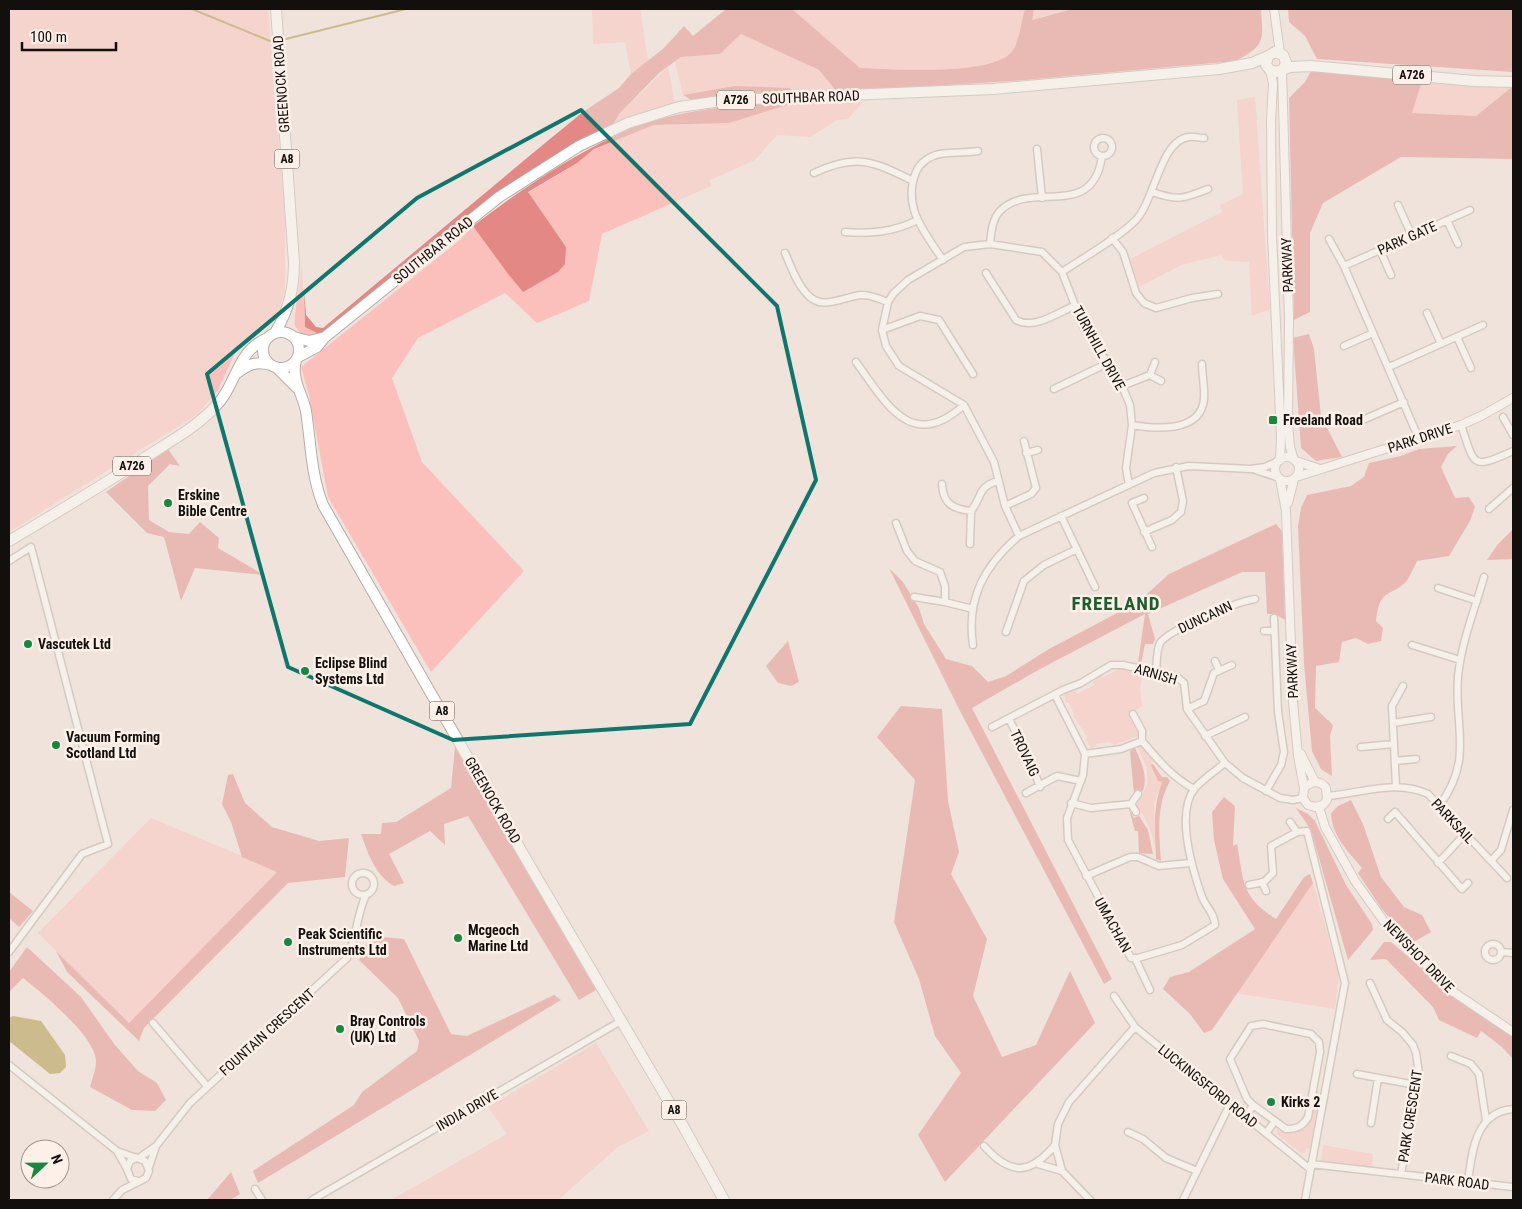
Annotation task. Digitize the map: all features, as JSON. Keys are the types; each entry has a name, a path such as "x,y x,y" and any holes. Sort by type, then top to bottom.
{"main road":[{"name":"GREENOCK ROAD","path":"271,335 288,309 294,282 276,9"},
{"name":"A726","path":"1275,54 1311,66"},
{"name":"SOUTHBAR ROAD","path":"1219,69 1252,63 1275,54"},
{"path":"1275,54 1286,62 1283,69 1276,72 1269,69 1266,62 1275,54"},
{"name":"A726","path":"1283,69 1311,66 1513,82"},
{"name":"SOUTHBAR ROAD","path":"297,358 317,347 325,337 499,197 578,146 628,123 680,107 728,100 993,89 1219,69 1269,69"},
{"name":"GREENOCK ROAD","path":"288,309 292,336"},
{"name":"A726","path":"9,541 102,486 202,419 222,399 237,373 242,358 248,350 257,342 271,335"},
{"path":"273,366 266,360 263,349 271,335 292,336 309,341 325,337"},
{"path":"237,373 252,363 260,362 285,367 297,358 299,346 292,336"},
{"name":"GREENOCK ROAD","path":"296,388 294,375 297,358"},
{"name":"GREENOCK ROAD","path":"273,366 296,388 304,403 313,471 323,506 682,1124 724,1200"}],"street":[{"path":"1274,9 1275,54"},
{"name":"PARKWAY","path":"1269,69 1273,83 1270,132 1281,437 1279,461"},
{"name":"PARKWAY","path":"1283,69 1289,332 1288,431 1295,460"},
{"path":"1062,272 1112,238 1134,221 1145,209 1165,157 1173,144 1187,137 1204,138"},
{"path":"1037,149 1042,198"},
{"path":"942,260 918,220 910,196 913,181 918,168 926,159 939,154 978,151"},
{"path":"990,244 992,225 999,212 1012,204 1077,194 1090,186 1100,174 1102,156"},
{"path":"814,173 836,163 854,161 872,163 913,181"},
{"path":"1152,192 1173,199 1185,199 1208,189"},
{"path":"1398,206 1412,236"},
{"name":"PARK GATE","path":"1344,266 1470,210"},
{"path":"845,232 879,233 905,227 918,220"},
{"path":"1447,220 1458,244"},
{"path":"1112,238 1123,252 1136,293 1144,304 1156,308 1192,298 1218,294"},
{"path":"1329,239 1344,266 1419,438"},
{"name":"TURNHILL DRIVE","path":"882,330 888,302 893,294 908,280 964,247 990,244 1042,252 1062,272 1074,306 1095,346 1117,374 1130,405 1132,425 1126,468 1130,485"},
{"path":"1380,250 1391,274"},
{"path":"785,253 807,296 820,303 838,302 861,295 871,296 888,302"},
{"path":"986,273 1016,320 1023,324 1036,323 1074,306"},
{"path":"1428,313 1440,344"},
{"path":"973,374 939,320 920,316 882,330 886,346 899,366 964,405 994,462 1005,506 1019,536"},
{"path":"1389,367 1483,325"},
{"path":"1344,346 1373,333"},
{"path":"1456,337 1471,368"},
{"path":"856,362 890,408 904,419 923,426 938,424 951,417 964,405"},
{"path":"1122,386 1150,375 1153,372 1155,362"},
{"path":"1054,390 1108,363"},
{"path":"1132,425 1169,428 1186,423 1200,414 1204,400 1202,364"},
{"path":"1150,375 1161,381"},
{"name":"PARK DRIVE","path":"1296,478 1461,424 1481,416 1513,398"},
{"path":"1358,422 1404,402"},
{"path":"1503,417 1513,435"},
{"path":"1461,424 1472,457 1478,462 1485,464 1513,451"},
{"path":"1005,506 1031,494 1036,488 1024,441"},
{"path":"1026,452 1038,450"},
{"path":"1251,469 1289,457 1322,470"},
{"path":"974,644 972,633 973,609 977,592 987,569 1003,550 1019,536 1154,473 1176,467 1251,469 1287,482 1296,478 1299,469 1295,460"},
{"path":"1278,478 1275,469 1279,461"},
{"path":"1144,532 1172,520 1181,512 1183,501 1176,467"},
{"name":"PARKWAY","path":"1278,478 1286,511 1292,671 1297,740 1304,788"},
{"name":"PARKWAY","path":"1286,511 1296,478"},
{"path":"970,544 971,511 977,504 980,491 987,484 998,481"},
{"path":"942,484 942,494 947,503 956,510 971,511"},
{"path":"1489,509 1513,488"},
{"path":"1144,498 1132,503 1152,546"},
{"path":"1061,516 1095,587"},
{"path":"896,523 907,551 915,561 940,572 945,586 945,602"},
{"path":"9,561 31,547 108,844 82,854 9,952"},
{"path":"1006,632 1024,581 1044,565 1077,549"},
{"path":"1439,806 1449,793 1461,757 1458,679 1460,660 1484,577"},
{"path":"1438,588 1477,602"},
{"path":"914,597 973,609"},
{"name":"DUNCANN","path":"1156,674 1159,646 1163,639 1178,629 1238,602 1255,599"},
{"path":"1238,602 1242,609"},
{"path":"1266,791 1281,765 1284,752 1278,712 1274,618"},
{"path":"1264,631 1274,631"},
{"path":"1412,645 1460,660"},
{"path":"1215,661 1219,670"},
{"name":"ARNISH","path":"992,727 1063,690 1081,683 1111,665 1124,665 1182,680 1187,709 1225,763 1243,778 1266,791 1289,800 1303,798"},
{"path":"1187,709 1204,701 1211,676 1219,670 1232,665"},
{"path":"1396,786 1392,706 1403,686"},
{"path":"1055,695 1085,754 1121,749 1142,741"},
{"path":"1133,714 1142,731 1142,741 1176,779 1194,789 1225,763"},
{"path":"1205,736 1245,717"},
{"path":"1393,723 1431,717"},
{"name":"TROVAIG","path":"1009,719 1031,762 1040,787"},
{"name":"PARKWAY","path":"1297,740 1303,761 1315,782"},
{"path":"1361,747 1394,744"},
{"name":"UMACHAN","path":"1085,754 1081,781 1067,818 1068,840 1129,955 1135,958 1182,945 1215,925 1215,920 1204,901 1190,863 1186,834 1188,809 1194,789"},
{"path":"1395,761 1416,759"},
{"path":"1026,793 1057,776 1081,781"},
{"path":"1315,782 1324,784 1328,796 1326,803 1319,807 1311,807 1303,798 1304,788 1315,782"},
{"name":"PARKSAIL","path":"1328,796 1396,786 1415,788 1428,794 1507,878"},
{"path":"1072,803 1091,808 1131,804 1138,794"},
{"path":"1131,804 1136,812"},
{"name":"NEWSHOT DRIVE","path":"1319,807 1325,826 1351,873 1388,927 1452,991 1513,1032"},
{"path":"1491,861 1501,850 1513,810"},
{"path":"1388,819 1395,812 1462,889 1468,883"},
{"path":"1290,822 1297,832"},
{"path":"1249,885 1262,882 1273,873 1271,846 1297,832 1307,831 1345,983 1305,1200"},
{"path":"1438,863 1465,834"},
{"path":"1086,876 1130,857 1138,857 1159,866 1190,863"},
{"name":"FOUNTAIN CRESCENT","path":"137,1158 156,1146 207,1086 347,958 355,936 359,910 374,886 372,878 365,873 358,874 352,880 359,910"},
{"path":"1262,882 1266,891"},
{"path":"354,891 357,894 366,896"},
{"path":"1502,952 1513,953"},
{"path":"1135,958 1150,990"},
{"name":"PARK CRESCENT","path":"1370,984 1387,1020 1408,1039 1416,1053 1419,1073 1401,1174"},
{"name":"LUCKINGSFORD ROAD","path":"1114,996 1135,1027 1266,1133 1311,1166"},
{"name":"INDIA DRIVE","path":"312,1200 621,1021"},
{"path":"154,1023 207,1086"},
{"path":"1263,1024 1311,1034 1319,1042 1320,1052 1308,1117 1300,1127 1286,1129 1253,1105 1247,1099 1230,1059 1251,1026 1263,1024"},
{"path":"1090,1200 1062,1171 1055,1145 1058,1124 1062,1112 1135,1027"},
{"path":"1451,1056 1471,1064 1479,1074 1486,1120"},
{"path":"9,1065 117,1151 145,1161 149,1167 148,1175 122,1190 113,1200"},
{"path":"1357,1074 1416,1086"},
{"path":"1371,1124 1378,1078"},
{"path":"1183,1200 1230,1104"},
{"path":"1246,1116 1253,1105"},
{"path":"1468,1182 1472,1150 1480,1129 1486,1120 1504,1110 1513,1109"},
{"path":"1266,1133 1275,1121"},
{"path":"1128,1132 1143,1139 1166,1158 1197,1171"},
{"path":"1038,1164 1055,1145"},
{"name":"FOUNTAIN CRESCENT","path":"149,1167 156,1146"},
{"path":"984,1146 994,1157 1012,1167 1021,1168 1038,1164 1062,1171"},
{"path":"117,1151 131,1179 138,1181"},
{"path":"122,1190 130,1161 137,1158"},
{"name":"PARK ROAD","path":"1311,1166 1513,1187"},
{"path":"255,1189 262,1200"}],"highlighted area":[{"path":"581,110 777,306 816,480 690,724 453,740 288,667 207,374 417,198"}],"shaded area":[{"path":"9,9 268,9 285,218 285,291 277,316 238,346 218,390 198,414 9,532"},
{"path":"592,9 640,9 648,61 631,74 625,42 593,44"},
{"path":"726,9 792,9 860,68 942,70 965,68 1003,59 1015,46 1025,9 1034,9 1032,20 1073,9 1261,9 1262,35 1258,46 1236,61 1012,81 837,92 819,70 741,34 720,54 681,57 659,73 619,114 612,127 554,157 479,206 331,329 321,335 305,327 304,288 306,315 316,327 323,328 583,112 619,88 631,74 664,48 684,26 693,36"},
{"path":"792,9 1025,9 1015,46 1003,59 965,68 918,70 860,68"},
{"path":"1034,9 1073,9 1031,20"},
{"path":"1288,9 1513,9 1513,72 1317,59 1305,36 1289,22"},
{"path":"741,34 819,70 837,92 796,93 734,86 683,95 675,62 681,57 720,54"},
{"path":"668,67 675,104 612,127 619,114"},
{"path":"1311,71 1422,81 1412,113 1476,116 1513,86 1513,159 1401,157 1323,203 1310,233 1310,312 1294,320 1289,98 1305,82"},
{"path":"1422,81 1513,86 1476,116 1411,113"},
{"path":"734,86 789,88 796,93 693,101 683,95"},
{"path":"1255,97 1270,309 1252,316 1249,262 1225,261 1222,255 1181,265 1139,287 1130,259 1222,212 1220,205 1243,194 1237,100"},
{"path":"863,102 848,119 837,120 810,137 777,135 755,160 710,180 711,186 602,234 589,301 537,323 505,293 418,338 392,378 422,462 524,571 431,672 328,497 309,395 301,367 460,240 473,226 523,292 566,247 528,193 577,163 594,149 654,125 729,123 794,103"},
{"path":"794,103 729,123 654,125 594,149 577,163 528,192 566,247 565,264 558,272 523,292 473,226 549,173 580,154 630,128 690,112 752,105"},
{"path":"302,264 305,327 321,335 310,339 295,326"},
{"path":"1309,334 1314,349 1321,416 1342,457 1316,461 1301,448 1293,338"},
{"path":"1457,446 1448,454 1441,467 1455,498 1469,497 1475,507 1470,521 1449,556 1417,561 1403,585 1388,594 1380,602 1376,621 1383,628 1381,641 1368,644 1356,638 1342,642 1339,662 1316,666 1315,708 1333,725 1330,736 1332,776 1321,769 1312,751 1304,664 1298,526 1301,508 1307,495 1351,486 1364,477 1369,463 1401,456 1419,449"},
{"path":"168,449 180,466 170,464 148,486 149,520 169,532 189,534 200,522 219,538 218,548 264,575 195,568 181,601 164,537 147,533 106,492"},
{"path":"1276,524 1282,531 1285,620 1275,614 1267,614 1265,572 1242,572 1148,614 1155,639 1153,644 1145,644 1141,664 1138,663 1145,614 1040,669 972,708 1112,979 1104,984 960,711 889,568 903,582 919,608 924,624 946,659 972,666 988,682 1006,676 1049,649 1138,602 1169,574"},
{"path":"1513,529 1513,559 1487,560 1498,544"},
{"path":"788,641 799,682 791,686 778,683 766,666"},
{"path":"1121,668 1142,675 1140,687 1142,706 1129,715 1141,735 1114,745 1110,742 1097,743 1094,748 1091,748 1086,740 1087,736 1073,716 1074,714 1069,703 1066,703 1064,693 1074,691 1077,694 1094,685 1093,682 1100,676 1104,677"},
{"path":"901,706 942,709 948,801 959,852 951,874 987,939 973,996 1002,1057 1036,1045 1070,971 1095,1023 945,1182 918,1135 961,1073 935,1036 919,979 894,922 915,780 877,737"},
{"path":"1141,745 1153,760 1152,766 1162,782 1154,803 1155,845 1148,824 1137,805 1147,785 1147,768 1137,747"},
{"path":"455,747 596,990 579,1000 468,816 444,824 445,845 430,831 389,854 404,883 394,886 388,882 377,870 370,857 361,834 381,834 382,823 396,822 451,788"},
{"path":"1135,748 1145,777 1144,789 1141,794 1137,792 1134,794 1130,751"},
{"path":"1153,764 1162,777 1167,777 1170,781 1160,810 1161,861 1156,859 1155,820 1162,782 1158,781 1151,765"},
{"path":"233,774 245,803 272,827 319,841 349,838 345,877 288,883 144,1028 139,1041 67,972 56,951 129,1023 277,872 242,857 231,822 222,804 228,775"},
{"path":"1224,797 1235,806 1233,846 1237,844 1243,879 1250,896 1256,903 1276,919 1304,877 1310,874 1313,883 1212,1030 1204,1033 1190,1014 1163,989 1170,977 1189,972 1255,929 1223,879 1214,840 1212,812"},
{"path":"1351,800 1363,824 1381,877 1404,907 1422,915 1431,932 1412,943 1381,908 1358,873 1362,868 1346,849 1334,829 1331,813 1338,806"},
{"path":"1296,808 1308,814 1315,821 1346,885 1372,924 1373,930 1348,960 1311,830"},
{"path":"1129,809 1134,818 1139,816 1148,830 1153,854 1139,853 1138,831 1135,831"},
{"path":"151,818 278,871 129,1023 38,933"},
{"path":"1313,883 1339,975 1335,1009 1235,993"},
{"path":"9,892 33,911 19,927 9,918"},
{"path":"371,936 404,939 451,1034 467,1036 554,995 561,1000 258,1183 253,1171 354,1105 362,1092 417,1051 419,1041 398,998 359,960"},
{"path":"1384,942 1391,942 1459,1000 1513,1033 1513,1059 1502,1047 1481,1031 1477,1038 1439,1020 1433,1007 1386,959 1370,960"},
{"path":"27,947 81,997 115,1045 138,1071 157,1083 166,1100 155,1111 132,1110 90,1087 95,1071 94,1051 78,1028 54,1004 23,978 9,992 9,972"},
{"path":"13,1016 41,1021 65,1055 66,1067 60,1073 50,1074 9,1041 9,1018"},
{"path":"596,1043 649,1131 618,1147 558,1200 391,1200 507,1134 488,1107"},
{"path":"1317,1088 1320,1096 1310,1149 1306,1148 1305,1153 1301,1153 1278,1135 1277,1130 1293,1133 1307,1126 1313,1111"},
{"path":"1323,1145 1373,1154 1372,1168 1321,1162"},
{"path":"231,1172 240,1194 230,1200 207,1200"}],"waterway":[{"path":"192,9 270,41 275,41"},
{"path":"282,40 406,9"}],"place":[{"name":"Freeland Road","path":"1273,420"},
{"name":"Erskine Bible Centre","path":"168,503"},
{"name":"Vascutek Ltd","path":"28,644"},
{"name":"Eclipse Blind Systems Ltd","path":"305,671"},
{"name":"Vacuum Forming Scotland Ltd","path":"56,745"},
{"name":"Mcgeoch Marine Ltd","path":"458,938"},
{"name":"Peak Scientific Instruments Ltd","path":"288,942"},
{"name":"Bray Controls (UK) Ltd","path":"340,1029"},
{"name":"Kirks 2","path":"1271,1102"}],"district":[{"name":"FREELAND","path":"1116,603"}]}
